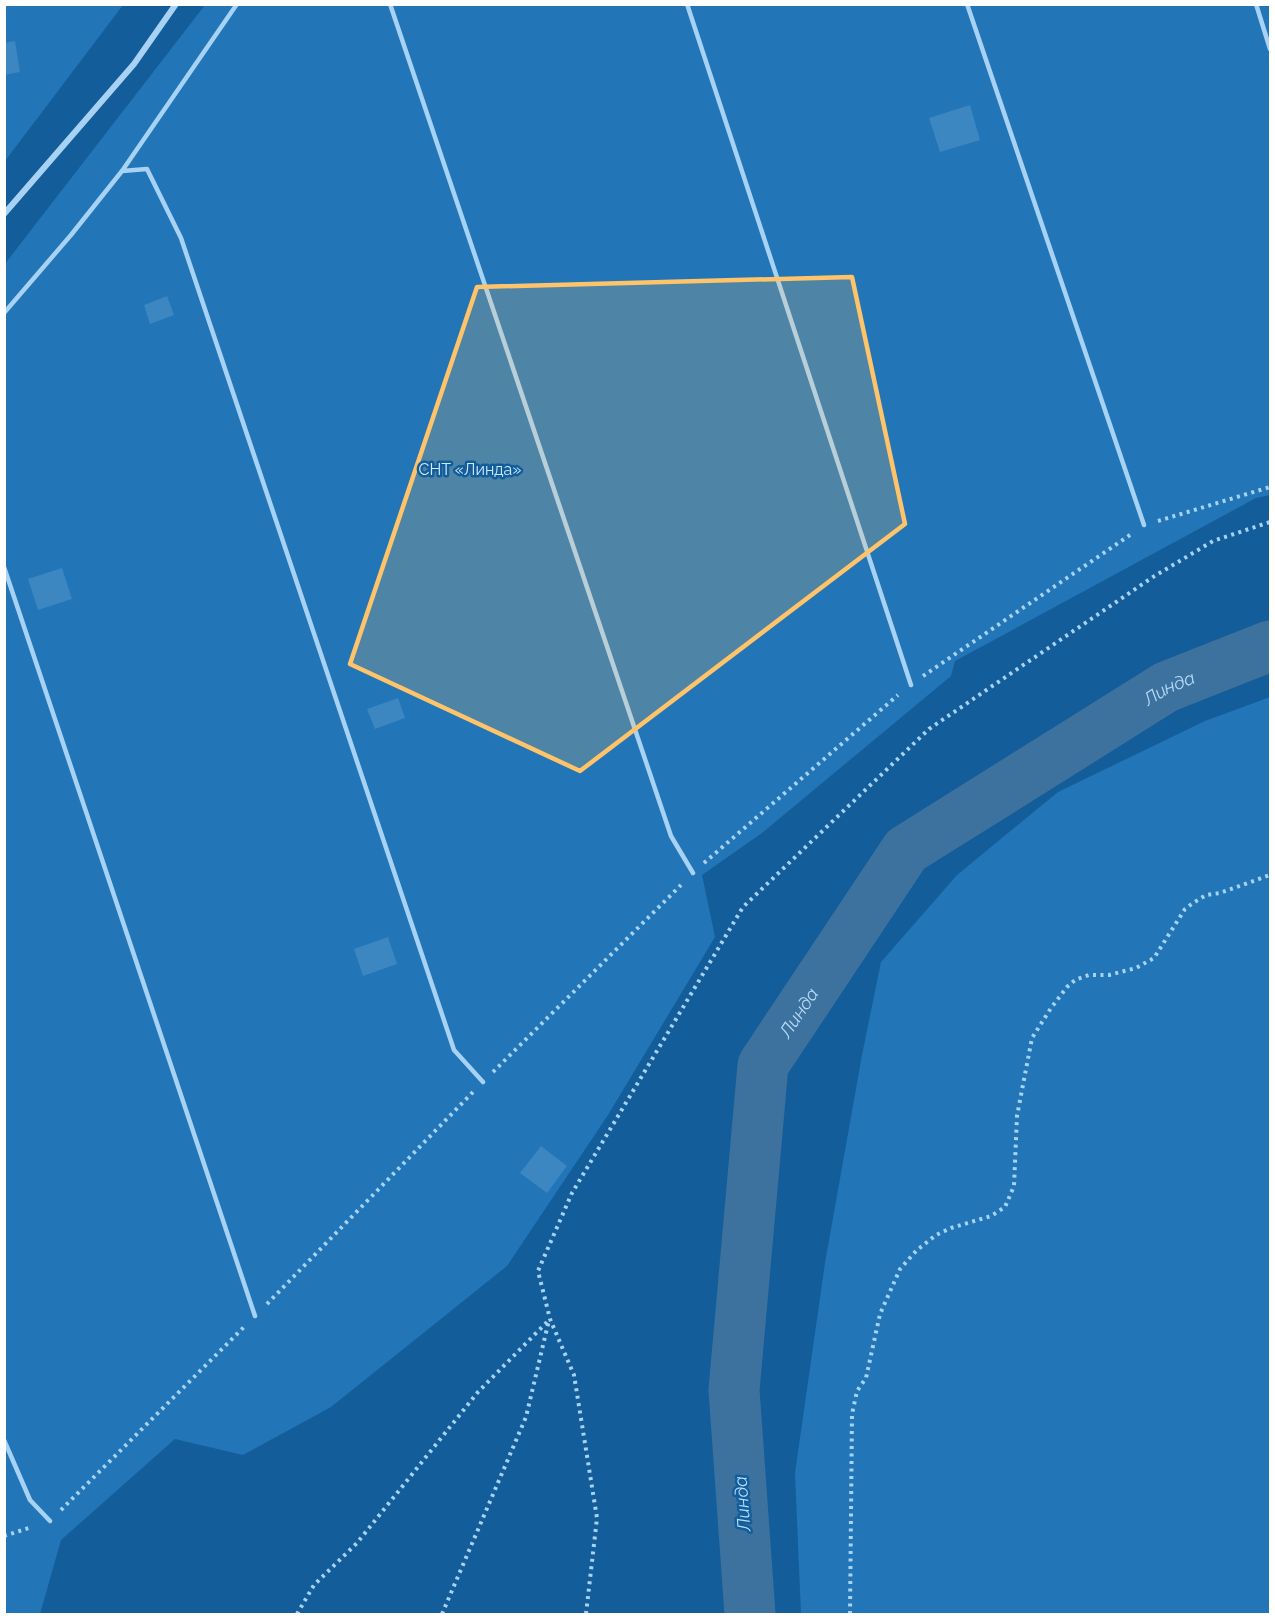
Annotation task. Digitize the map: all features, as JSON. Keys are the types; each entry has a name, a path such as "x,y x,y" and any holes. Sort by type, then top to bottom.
{"street":[{"path":"4,214 134,64 176,4"}],"lane":[{"path":"4,313 122,171 237,4"},
{"path":"390,4 671,837 693,873"},
{"path":"687,4 911,685"},
{"path":"967,4 1144,525"},
{"path":"1256,4 1270,49"},
{"path":"122,171 147,169 181,238 454,1050 483,1082"},
{"path":"4,567 255,1316"},
{"path":"4,1440 30,1500 50,1521"}],"path":[{"path":"4,1536 50,1521 255,1316 483,1082 693,873 911,685 1144,525 1270,487"},
{"path":"586,1614 597,1518 574,1375 550,1319 538,1271 572,1193 743,907 929,729 1153,577 1213,541 1270,522"},
{"path":"850,1614 852,1414 857,1391 866,1378 880,1314 900,1269 917,1250 936,1235 991,1216 1005,1207 1014,1186 1017,1116 1032,1038 1066,987 1075,980 1089,975 1109,975 1136,968 1154,958 1185,909 1193,903 1206,895 1220,893 1270,875"},
{"path":"297,1614 314,1585 357,1543 478,1392 550,1319"},
{"path":"442,1614 526,1417 550,1319"}],"highlighted area":[{"path":"852,277 905,524 580,771 350,664 477,287"}],"green space":[{"path":"5,5 123,5 5,161"},
{"name":"СНТ «Линда»","path":"205,5 1270,5 1270,495 1256,498 955,661 951,676 762,833 702,875 715,937 608,1115 507,1266 331,1407 243,1455 175,1439 61,1540 40,1614 4,1614 4,265"},
{"path":"1270,697 1270,1614 801,1614 795,1473 825,1263 881,962 957,875 1058,792 1205,721"}],"building":[{"path":"15,41 20,72 4,75 4,43"},
{"path":"970,105 980,140 940,152 929,118"},
{"path":"167,296 174,315 150,324 144,305"},
{"path":"62,568 72,599 38,610 28,579"},
{"path":"398,698 405,718 375,729 367,709"},
{"path":"388,937 397,964 363,976 354,949"},
{"path":"541,1146 567,1166 547,1193 520,1173"}],"waterway":[{"name":"Линда","path":"750,1614 734,1390 763,1065 906,850 1166,687 1270,646"}]}
